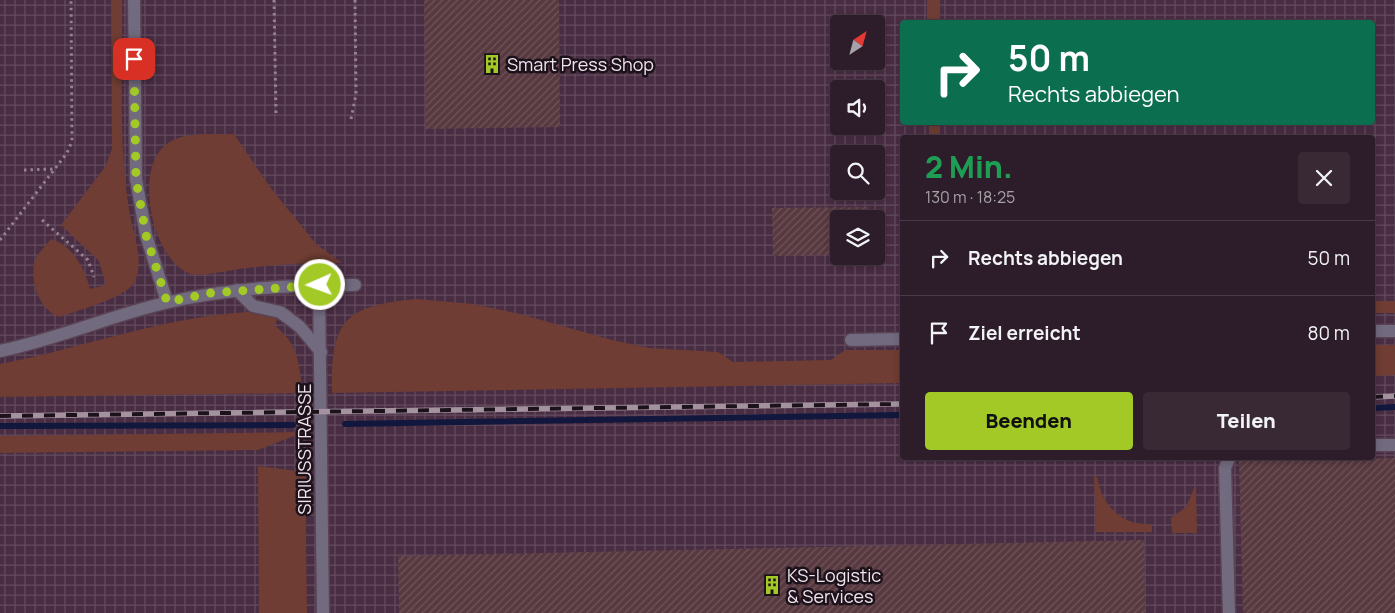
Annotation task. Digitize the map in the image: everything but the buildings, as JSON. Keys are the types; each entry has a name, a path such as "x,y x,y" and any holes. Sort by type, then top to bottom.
{"street":[{"path":"134,0 136,179 146,235 167,302"},
{"name":"SIRIUSSTRASSE","path":"320,285 323,613"},
{"path":"0,351 52,339 167,302 237,290 355,285"},
{"path":"237,290 253,306 280,312 287,317 300,327 321,352"},
{"path":"1375,331 1395,331"},
{"path":"851,340 900,339"},
{"path":"1375,445 1395,445"},
{"path":"1228,460 1225,468 1229,613"}],"path":[{"path":"0,240 67,153 73,134 71,0"},
{"path":"274,0 276,113"},
{"path":"350,119 356,94 355,0"},
{"path":"24,170 54,169"},
{"path":"42,220 88,260 94,277"}],"shaded area":[{"path":"0,0 1395,0 1395,613 0,613"},
{"path":"111,0 122,0 123,157 129,209 139,265 134,283 129,289 111,299 59,317 45,307 40,300 33,275 36,258 51,239 65,246 76,258 85,273 90,289 106,285 99,261 61,225 105,167 112,149"},
{"path":"927,0 940,0 940,20 927,20"},
{"path":"929,125 940,125 940,135 929,135"},
{"path":"200,134 234,134 270,187 316,244 342,263 271,266 196,275 177,266 166,252 157,234 151,213 149,192 151,172 157,155 168,143 175,139"},
{"path":"416,299 473,304 520,314 612,340 649,348 718,352 733,362 831,360 845,350 900,350 900,383 332,393 332,368 339,333 347,321 358,313 372,306"},
{"path":"1375,301 1395,301 1395,313 1375,313"},
{"path":"248,312 278,319 274,325 289,340 293,347 299,364 303,393 0,397 0,364 154,326 216,315"},
{"path":"1375,345 1395,345 1395,375 1375,376"},
{"path":"304,432 258,450 0,453 0,436"},
{"path":"258,466 305,472 307,613 259,613"},
{"path":"1094,477 1097,477 1103,497 1115,512 1131,522 1152,524 1152,532 1096,532"},
{"path":"1196,484 1197,533 1172,533 1171,518 1186,507"}],"waterway":[{"path":"1375,408 1395,407"},
{"path":"345,424 900,415"},
{"path":"0,426 293,425"}],"railway":[{"path":"1375,397 1395,396"},
{"path":"0,416 900,404"}],"place":[{"name":"Smart Press Shop","path":"492,64"},
{"name":"KS-Logistic & Services","path":"772,585"}],"route":[{"path":"134,59 136,179 140,209 167,302 237,290 320,285"}]}
